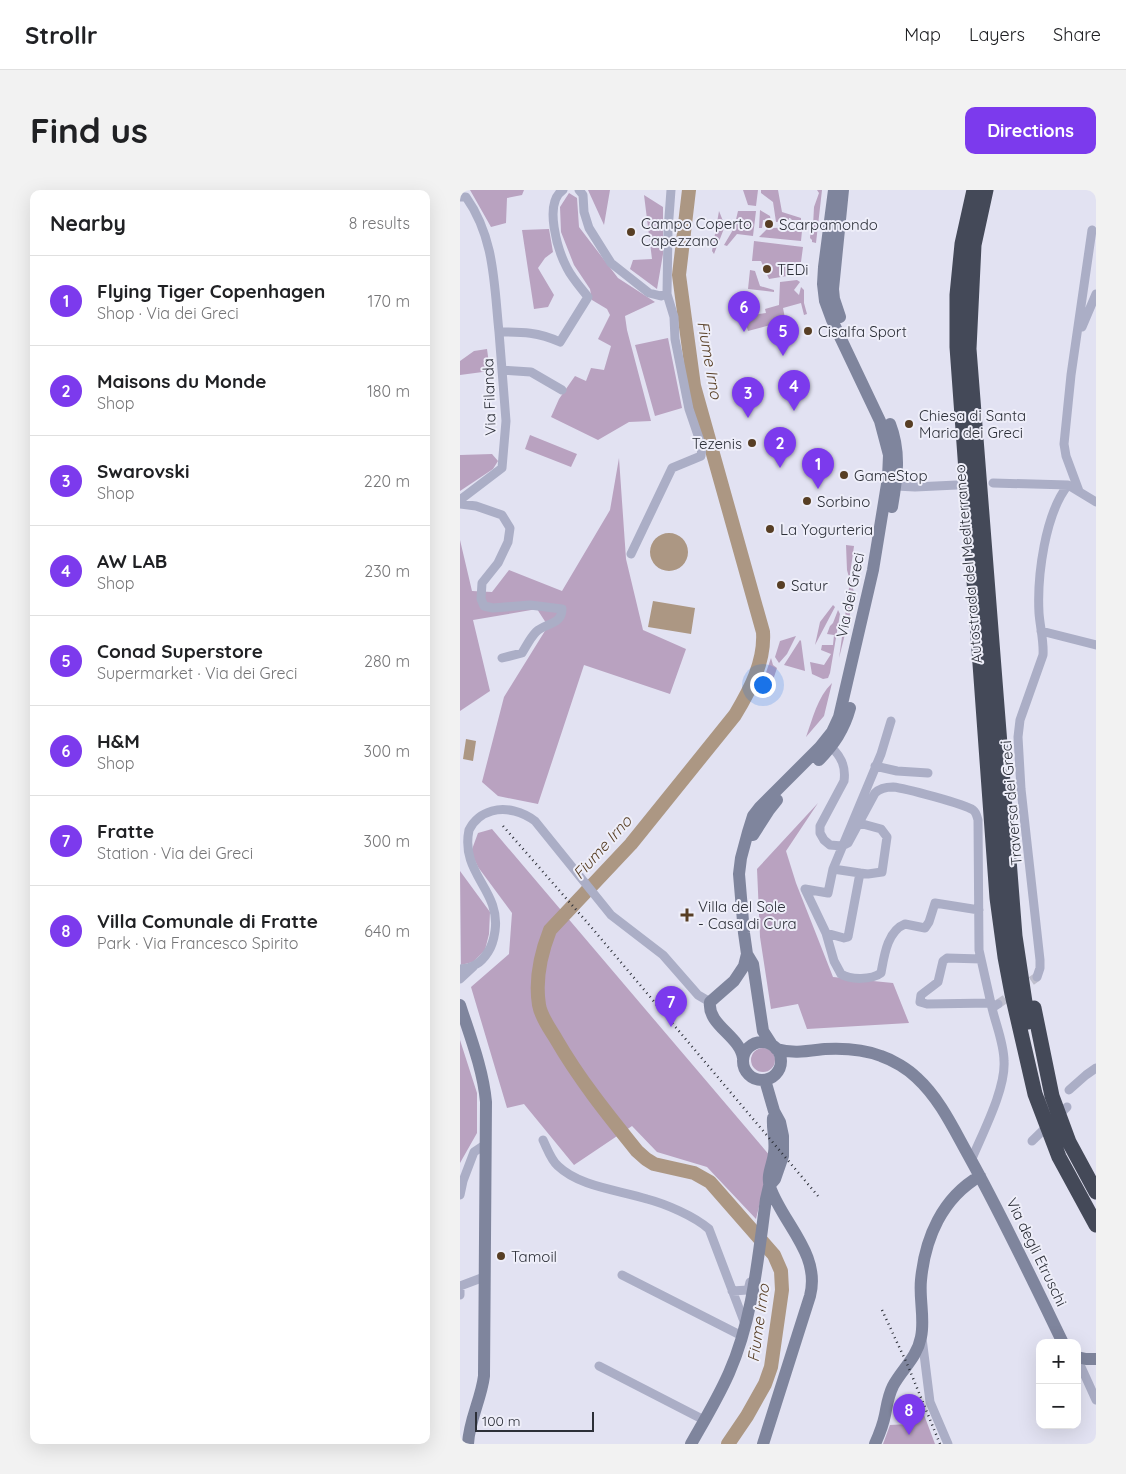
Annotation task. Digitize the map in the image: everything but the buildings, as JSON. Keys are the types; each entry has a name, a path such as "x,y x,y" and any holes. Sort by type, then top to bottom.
{"highway":[{"name":"Autostrada del Mediterraneo","path":"974,190 962,244 957,295 957,347 998,898"},
{"name":"Autostrada del Mediterraneo","path":"986,190 974,245 969,349 1015,936"},
{"path":"998,898 1012,994 1035,1094 1059,1157 1096,1225"},
{"path":"998,898 996,923 998,950 1006,1002 1029,1096 1047,1148 1062,1179 1096,1238"},
{"path":"1015,936 1025,960 1052,1096 1070,1142 1096,1192"},
{"path":"1015,936 1027,1022 1046,1099 1062,1140 1096,1208"}],"main road":[{"name":"Via dei Greci","path":"761,1020 762,1014 753,964 747,954 743,926 739,874 741,858 753,816 827,738 839,717 873,570 888,478 889,455 880,421 832,320 824,295 824,267 834,190"},
{"name":"Via dei Greci","path":"741,886 753,836 768,810 831,747 840,736 848,717 879,581 896,486 897,448 892,430 843,324 834,299 834,261 842,190"},
{"path":"747,954 744,966 734,981 710,1002 712,1015 742,1051 745,1070 748,1074 759,1080 765,1080 775,1075 781,1065 780,1053 774,1047"},
{"name":"Via dei Greci","path":"734,981 745,979 750,983 758,1017 761,1020 765,1036 774,1047"},
{"path":"460,1005 485,1093 486,1144 484,1376 470,1424 468,1444"},
{"path":"743,1058 747,1049 754,1044 764,1042 784,1051 803,1052 846,1048 867,1051 896,1063 916,1076 928,1090 948,1118 980,1176 971,1181 954,1196 938,1217 927,1249 921,1280 921,1340 912,1359 899,1376 889,1394 885,1417 875,1444"},
{"path":"691,1444 729,1372 743,1330 749,1311 768,1192 783,1156 783,1136 780,1122 774,1111 765,1080"},
{"name":"Via degli Etruschi","path":"980,1176 995,1202 1062,1339"},
{"path":"763,1444 810,1296 813,1278 812,1268 804,1248 768,1192"},
{"path":"1081,1358 1096,1359"}],"street":[{"path":"499,332 533,333 547,336 560,342 588,297 567,269 556,241 552,207 559,192 563,190"},
{"path":"579,190 583,195 584,212 589,228 611,263 649,294 661,296 667,294"},
{"path":"631,554 672,468 701,456 702,447 689,409 675,339 674,317 667,294 671,190"},
{"name":"Via Filanda","path":"460,197 466,197 472,206 484,230 490,251 506,421 502,468 460,502"},
{"path":"1079,491 1066,456 1064,444 1071,374 1092,230"},
{"path":"1076,344 1096,294"},
{"path":"502,370 531,372 562,390"},
{"path":"993,483 1068,485 1096,502"},
{"path":"896,486 957,485"},
{"name":"Traversa dei Greci","path":"1037,977 1040,960 1021,789 1018,738 1020,720 1041,662 1044,645 1039,586 1044,544 1060,495 1068,485"},
{"path":"460,502 502,515 510,528 508,542 498,563 482,583 481,599 484,606 493,608 530,605 562,609 559,620 536,632 522,653 502,658"},
{"path":"1042,631 1096,645"},
{"path":"891,722 886,742 833,869 828,893 805,889 826,933 840,974 847,977 872,978 881,973 887,944 897,929 905,924 925,928 929,922 935,902 979,910"},
{"path":"831,747 842,761 845,774 844,782 820,826 820,833 830,845 842,846 851,840 875,793 879,789 890,787 962,805 973,810 978,820 980,959 994,1005 1004,1060 1004,1071 997,1097 971,1161"},
{"path":"875,766 897,771 928,773"},
{"path":"460,979 485,957 490,950 496,919 492,903 467,867 464,859 464,842 471,826 482,816 497,810 513,811 528,816 543,830 611,915 663,955 698,995 710,1002"},
{"path":"833,869 868,874 882,872 887,837 881,829 859,824"},
{"path":"826,933 844,938 848,937 860,873"},
{"path":"980,959 947,958 943,961 938,982 921,995 920,1002 927,1004 994,1005"},
{"path":"460,968 473,967"},
{"path":"1069,1090 1086,1074 1096,1068"},
{"path":"1032,1141 1067,1108"},
{"path":"543,1140 556,1165 578,1178 601,1188 648,1199 704,1224 709,1229 732,1291 743,1330"},
{"path":"460,1195 462,1181 474,1152 486,1144"},
{"path":"732,1291 748,1290 752,1269 757,1258"},
{"path":"622,1275 743,1330"},
{"path":"460,1295 460,1286 484,1277"},
{"path":"922,1332 930,1402 948,1444"},
{"path":"599,1366 704,1420"},
{"path":"1081,1367 1096,1400"}],"shaded area":[{"path":"470,190 524,190 522,195 507,198 506,223 491,227"},
{"path":"588,190 610,190 604,225"},
{"path":"743,190 758,190 756,206 748,205"},
{"path":"761,190 778,190 782,212 801,218 801,220 789,218 789,220 776,222 773,202 761,193"},
{"path":"817,190 822,190 816,243 812,242 810,238 814,207 819,193"},
{"path":"569,193 577,198 579,227 618,278 655,302 625,316 651,421 629,422 598,440 551,417 559,399 575,376 586,381 591,368 604,370 611,346 598,339 610,315 607,309 592,300 590,289 574,265 561,232 560,207"},
{"path":"644,195 663,207 663,254 657,289 630,269 633,260 652,259"},
{"path":"760,210 770,216 772,228 800,227 802,231 801,241 759,237 767,229 766,220 763,220 762,228 759,228"},
{"path":"719,211 725,226 714,254 712,251"},
{"path":"738,211 756,211 753,236 737,234 727,246 724,245 734,228"},
{"path":"549,229 553,252 545,258 538,268 554,295 548,307 534,309 522,230"},
{"path":"754,241 803,247 801,262 794,265 793,275 769,279 761,261 752,261"},
{"path":"750,270 755,271 760,286 774,290 774,292 748,289"},
{"path":"797,280 800,282 794,290 799,295 801,287 804,290 804,303 807,314 804,315 801,303 783,308 785,318 778,323 748,331 743,314 752,312 753,315 766,313 765,309 779,305 780,282"},
{"path":"668,338 682,408 655,416 635,345"},
{"path":"487,349 490,371 460,375 460,361 474,351"},
{"path":"530,435 577,454 571,467 525,449"},
{"path":"492,454 498,461 493,469 460,491 460,455"},
{"path":"619,458 626,559 643,630 686,649 670,694 584,665 538,804 498,796 482,782 504,697 548,626 537,609 473,620 490,691 460,711 460,540 472,591 492,592 509,570 562,591 610,510"},
{"path":"669,533 683,538 688,552 683,566 669,571 655,566 650,552 655,538"},
{"path":"846,545 854,546 850,574 854,593 839,658 850,581 847,570"},
{"path":"653,601 695,608 691,634 648,627"},
{"path":"833,605 835,607 815,645 820,622"},
{"path":"838,610 840,614 830,673 828,678 823,679 812,674 810,662 824,665 831,654 821,650 822,645 833,645 834,635 827,634"},
{"path":"796,636 787,654 779,663 775,657 780,641"},
{"path":"801,641 805,671 784,665"},
{"path":"771,658 773,665 777,668 767,698 765,692 760,690"},
{"path":"832,683 824,716 806,737 819,702"},
{"path":"466,739 476,741 473,761 463,759"},
{"path":"818,803 786,851 796,883 833,977 893,983 909,1023 807,1029 798,1004 771,1009 760,937 757,869"},
{"path":"492,829 771,1157 756,1219 707,1167 657,1152 632,1126 574,1165 524,1104 507,1108 471,987 509,954 512,913 478,867 471,852 478,833"},
{"path":"460,871 490,912 489,934 485,950 473,962 461,965"},
{"path":"460,1040 477,1093 477,1133 460,1163"},
{"path":"763,1048 768,1049 774,1055 774,1065 768,1071 763,1072 758,1071 752,1065 751,1060 752,1055 758,1049"},
{"path":"923,1412 935,1444 883,1444 890,1425 908,1424 911,1417"}],"waterway":[{"name":"Fiume Irno","path":"689,190 679,275 694,386 763,632 762,654 751,686 735,715 631,844 550,930 540,967 538,996 544,1018 565,1054 594,1096 637,1151 654,1164 694,1173 710,1182 774,1255 781,1271 782,1290 771,1367 765,1384 728,1444"}],"tunnel":[{"path":"998,1004 1037,977"}],"railway":[{"path":"503,826 592,928 818,1196"},
{"path":"882,1310 908,1366 940,1444"}],"place":[{"name":"Scarpamondo","path":"769,224"},
{"name":"Campo Coperto Capezzano","path":"631,232"},
{"name":"TEDi","path":"767,269"},
{"name":"Cisalfa Sport","path":"808,331"},
{"name":"H&M","path":"744,332"},
{"name":"Conad Superstore","path":"783,356"},
{"name":"AW LAB","path":"794,411"},
{"name":"Swarovski","path":"748,418"},
{"name":"Chiesa di Santa Maria dei Greci","path":"909,424"},
{"name":"Tezenis","path":"752,443"},
{"name":"Maisons du Monde","path":"780,468"},
{"name":"GameStop","path":"844,475"},
{"name":"Flying Tiger Copenhagen","path":"818,489"},
{"name":"Sorbino","path":"807,501"},
{"name":"La Yogurteria","path":"770,529"},
{"name":"Satur","path":"781,585"},
{"name":"Villa del Sole - Casa di Cura","path":"687,915"},
{"name":"Fratte","path":"671,1027"},
{"name":"Tamoil","path":"501,1256"},
{"name":"Villa Comunale di Fratte","path":"909,1435"}]}
